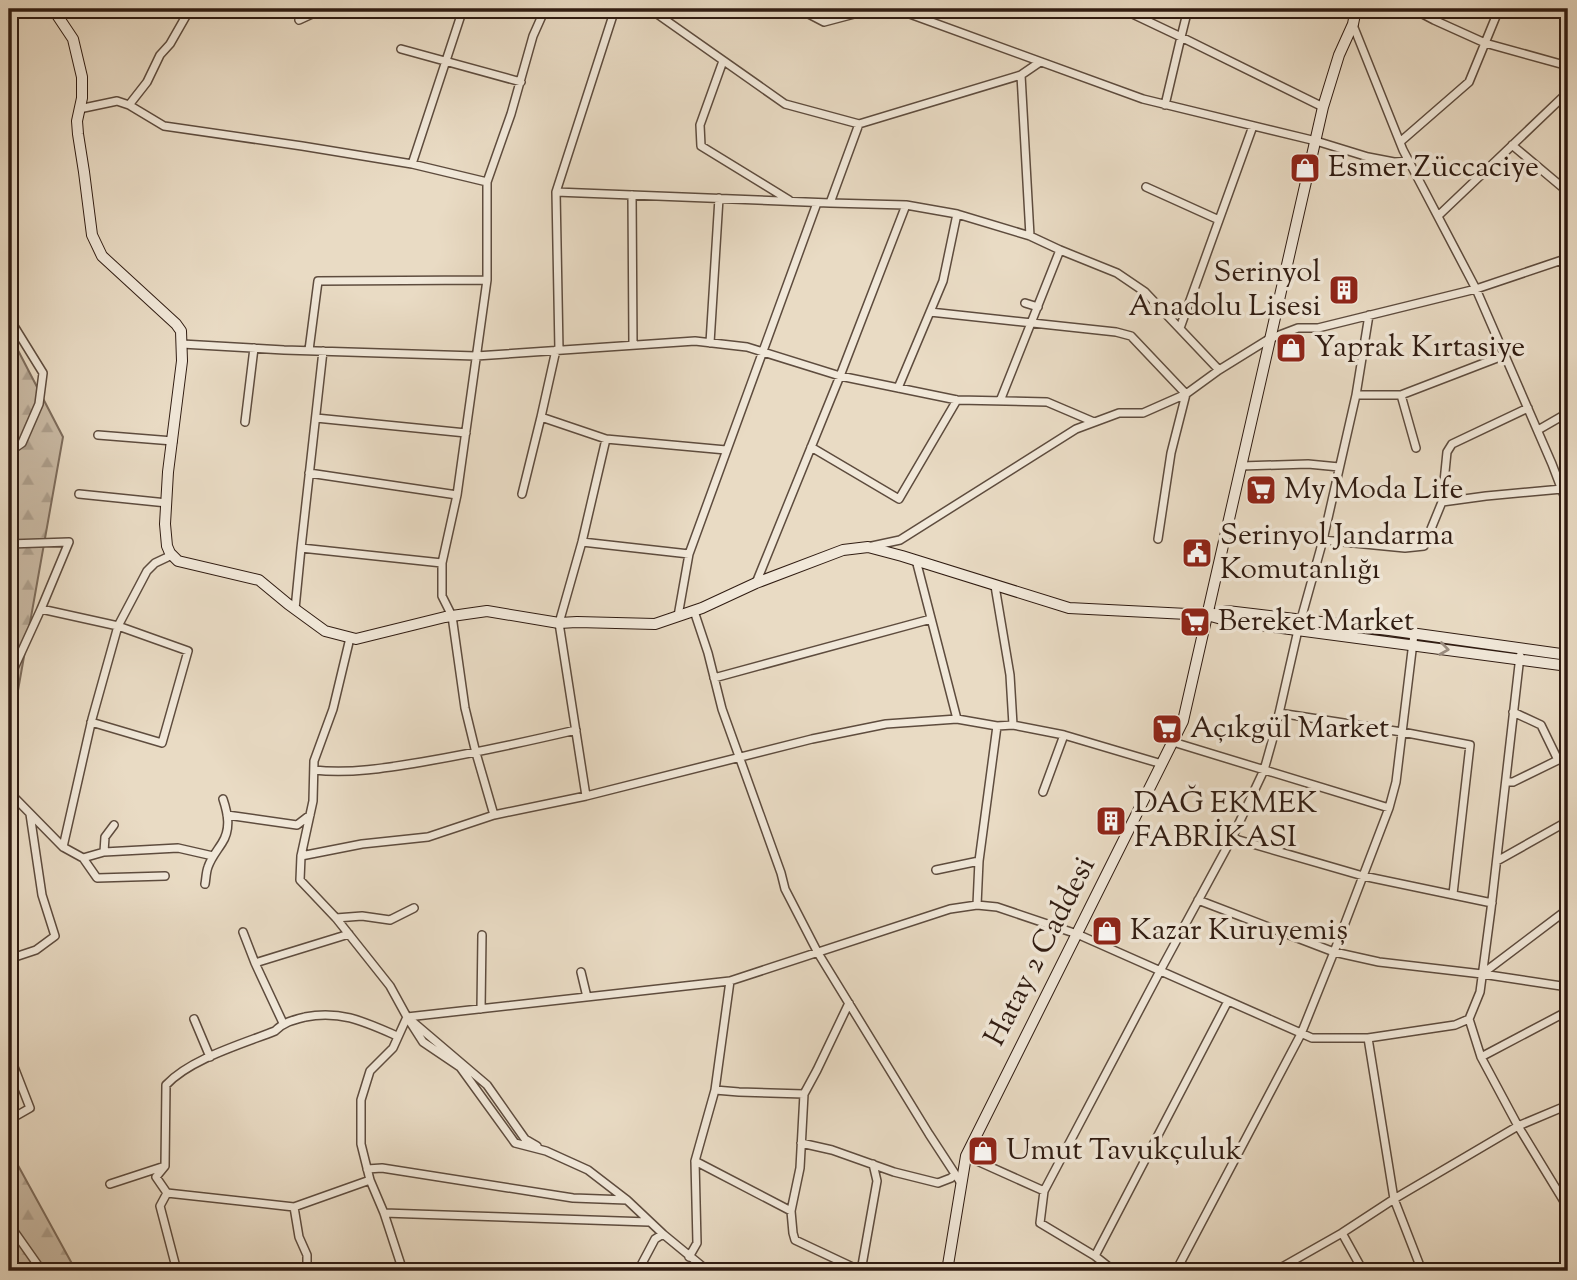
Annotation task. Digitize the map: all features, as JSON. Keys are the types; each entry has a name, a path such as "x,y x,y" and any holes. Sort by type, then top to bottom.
{"street":[{"path":"53,9 73,39 82,77 82,98 77,121 92,235 102,256 181,331 182,344 168,472 167,546 178,561 259,580 325,631 350,638 356,639 452,616 486,611 559,623 655,624 694,611 756,583 843,550 900,540 1076,429 1119,413 1143,413 1186,394 1219,370 1269,340 1298,328 1318,328 1476,289 1565,259 1568,274"},
{"path":"129,105 147,82 160,55 170,44 190,9"},
{"path":"299,20 323,9"},
{"path":"412,164 463,9"},
{"path":"494,815 466,708 452,616 442,596 442,563 457,495 487,280 487,182 511,114 533,36 545,9"},
{"path":"523,494 558,350 556,192 615,9"},
{"path":"650,9 785,104 859,124 1021,75 1040,61"},
{"path":"799,9 824,22 873,9"},
{"path":"896,9 1143,99 1316,141 1368,158 1409,161"},
{"path":"1122,9 1324,107"},
{"path":"1165,105 1188,9"},
{"name":"Hatay 2 Caddesi","path":"947,1271 966,1156 1184,721 1324,107 1356,9"},
{"path":"1413,9 1485,43 1568,66"},
{"path":"1400,142 1469,82 1499,9"},
{"path":"1353,24 1400,142 1476,289 1568,506"},
{"path":"401,49 520,82"},
{"path":"723,61 700,125 701,146 790,201"},
{"path":"1021,75 1030,236"},
{"path":"1438,216 1568,92"},
{"path":"79,109 117,101 129,105 164,126 412,164 487,182"},
{"path":"830,203 859,124"},
{"path":"1180,328 1253,126"},
{"path":"1513,145 1568,192"},
{"path":"1146,187 1219,220"},
{"path":"556,192 906,205 957,214 1030,236 1117,272 1145,292 1219,370"},
{"path":"632,195 633,345"},
{"path":"710,343 719,198"},
{"path":"678,616 689,554 817,203"},
{"path":"756,583 906,205"},
{"path":"898,388 943,281 957,214"},
{"path":"1000,401 1060,250"},
{"path":"309,351 318,281 487,280"},
{"path":"1025,303 1038,307"},
{"path":"930,312 1116,332 1131,336 1186,394"},
{"path":"1114,1271 1095,1256 1040,1223 1044,1191 1233,838 1264,770 1299,625 1323,540 1356,395 1368,315"},
{"path":"9,318 43,373 39,404 22,443 9,453"},
{"path":"182,344 476,356 695,341 747,347 840,376 957,400 1047,402 1094,422"},
{"path":"245,422 254,348"},
{"path":"295,609 323,351"},
{"path":"1356,395 1401,395 1505,355"},
{"path":"1158,539 1171,453 1186,394"},
{"path":"1401,395 1416,448"},
{"path":"811,447 899,499 957,400"},
{"path":"1323,540 1405,548 1424,546 1442,502 1447,452 1452,444 1528,408"},
{"path":"1538,430 1567,414"},
{"path":"541,417 606,439 726,450"},
{"path":"316,418 466,433"},
{"path":"98,435 173,441"},
{"path":"586,796 559,623 582,542 606,439"},
{"path":"1241,466 1308,464 1339,467"},
{"path":"309,473 457,495"},
{"path":"1442,502 1562,489"},
{"path":"79,494 167,503"},
{"path":"9,544 69,542 9,678"},
{"path":"582,542 689,554"},
{"path":"868,547 1069,608 1207,615 1227,611 1413,645 1568,655"},
{"path":"301,548 442,563"},
{"path":"63,847 91,722 118,626 147,571 155,563 172,555"},
{"path":"916,560 957,719"},
{"path":"995,586 1010,675 1013,725"},
{"path":"41,609 118,626 188,651 162,743 91,722"},
{"path":"694,611 722,709 785,889 818,953 962,1184"},
{"path":"714,678 931,619"},
{"path":"1299,625 1414,634 1568,666"},
{"path":"1176,1271 1301,1034 1389,808 1396,782 1414,634"},
{"path":"350,638 334,709 314,761 311,814 300,880 336,918 390,986 423,1042 460,1067 514,1143 546,1151 588,1170 627,1200"},
{"path":"1520,654 1480,992 1469,1019 1481,1057 1518,1126 1568,1208"},
{"path":"1513,712 1541,725 1558,760"},
{"path":"1279,713 1470,745 1453,894"},
{"path":"302,856 362,844 428,837 494,815 586,796 812,738 886,724 957,719 997,726 1013,725 1064,735 1162,764"},
{"path":"977,905 979,861 997,726"},
{"path":"314,770 339,773 396,766 476,753 576,730"},
{"path":"1044,792 1064,735"},
{"path":"1173,742 1389,808"},
{"path":"1506,782 1513,782 1568,757"},
{"path":"9,792 63,847 83,858 97,878 165,876"},
{"path":"205,884 207,868 224,841 228,824 223,799"},
{"path":"9,959 36,950 55,936 42,895 30,813"},
{"path":"227,815 297,825 311,814"},
{"path":"1497,861 1568,821"},
{"path":"104,852 105,837 114,825"},
{"path":"1233,838 1363,877 1492,903"},
{"path":"83,858 104,852 177,848 213,856"},
{"path":"936,870 979,861"},
{"path":"1198,900 1334,953 1379,962 1568,987"},
{"path":"407,1017 730,981 950,909 977,905 997,907 1077,933 1312,1038 1368,1038 1455,1026 1469,1019"},
{"path":"336,918 362,915 390,920 414,908"},
{"path":"1482,974 1568,909"},
{"path":"243,932 254,963 284,1023"},
{"path":"254,963 349,934"},
{"path":"481,1009 482,934"},
{"path":"581,972 587,997"},
{"path":"689,1257 697,1243 695,1161 715,1090 730,981"},
{"path":"1095,1256 1228,1001"},
{"path":"849,1003 804,1094 798,1183 791,1211 795,1240 861,1271 877,1181 873,1164"},
{"path":"1481,1057 1568,1012"},
{"path":"370,1180 294,1207 167,1193 156,1177 165,1166 166,1085 175,1075 210,1057 275,1031 284,1023 318,1015 338,1015 362,1021 397,1036"},
{"path":"403,1271 360,1144 361,1100 370,1071 393,1048 407,1017"},
{"path":"407,1017 486,1085 525,1139 584,1165 708,1271"},
{"path":"194,1018 210,1057"},
{"path":"1368,1038 1394,1199 1422,1271"},
{"path":"9,1054 30,1108 9,1120"},
{"path":"715,1090 804,1094"},
{"path":"1275,1271 1518,1126 1568,1105"},
{"path":"801,1143 938,1183 955,1174"},
{"path":"966,1156 1044,1191"},
{"path":"695,1161 791,1211"},
{"path":"110,1184 165,1166"},
{"path":"367,1170 382,1168 573,1198 627,1200"},
{"path":"167,1193 160,1206 177,1271"},
{"path":"294,1207 299,1237 307,1255 307,1271"},
{"path":"384,1213 650,1222"},
{"path":"9,1224 42,1271"},
{"path":"1342,1233 1363,1271"},
{"path":"638,1271 655,1238 663,1234"}],"green space":[{"path":"9,333 63,437 9,741"},
{"path":"9,1149 76,1271 9,1271"}],"place":[{"name":"Esmer Züccaciye","path":"1305,168"},
{"name":"Serinyol Anadolu Lisesi","path":"1344,290"},
{"name":"Yaprak Kırtasiye","path":"1291,348"},
{"name":"My Moda Life","path":"1261,490"},
{"name":"Serinyol Jandarma Komutanlığı","path":"1197,553"},
{"name":"Bereket Market","path":"1195,622"},
{"name":"Açıkgül Market","path":"1167,729"},
{"name":"DAĞ EKMEK FABRİKASI","path":"1111,821"},
{"name":"Kazar Kuruyemiş","path":"1107,931"},
{"name":"Umut Tavukçuluk","path":"983,1151"}]}
